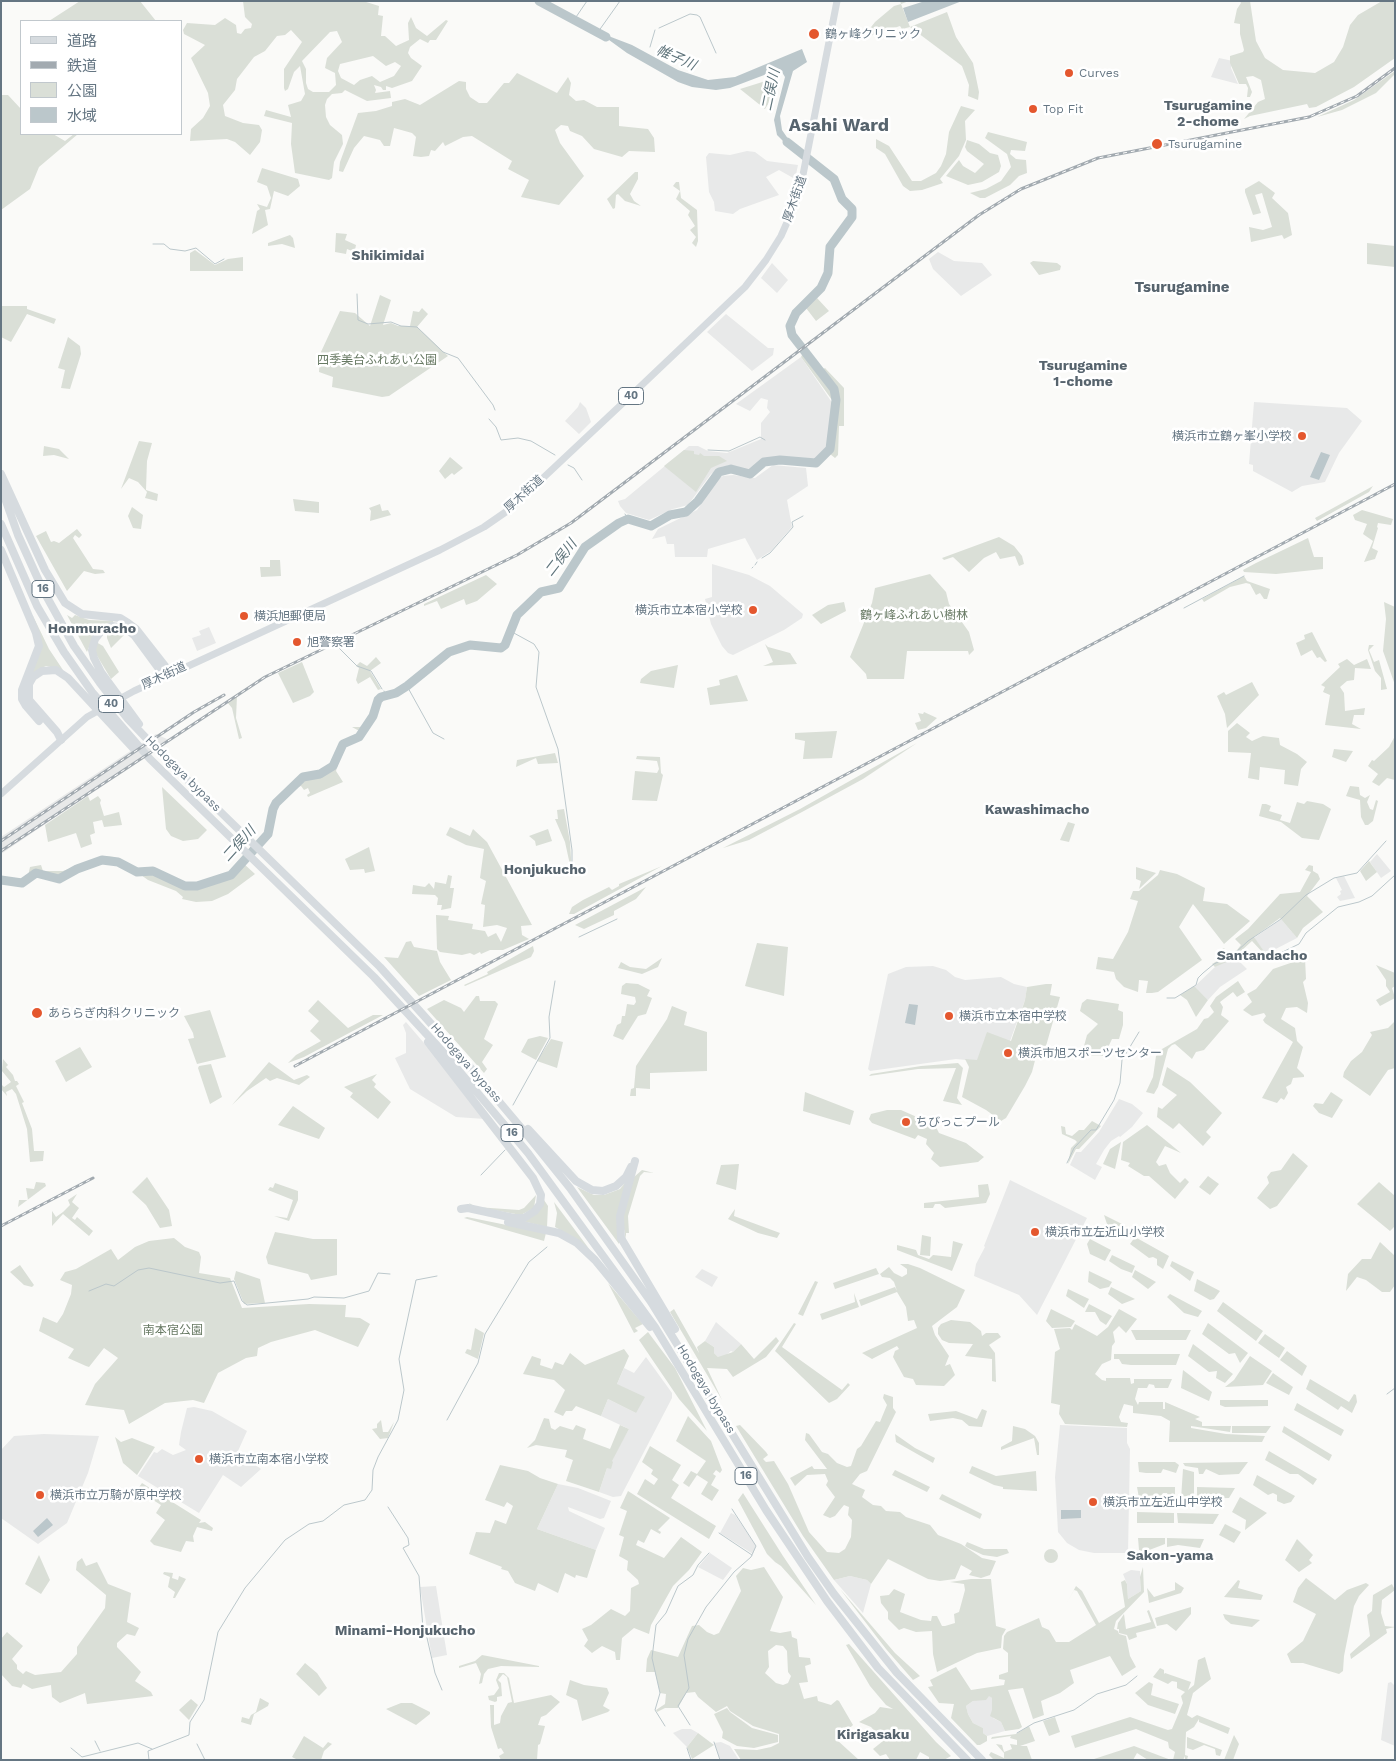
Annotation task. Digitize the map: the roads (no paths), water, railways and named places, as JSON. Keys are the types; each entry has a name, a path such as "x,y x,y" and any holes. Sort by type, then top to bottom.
{"highway":[{"path":"1,474 45,570 65,604 82,614 120,618 136,628 165,666 166,676"},
{"name":"Hodogaya bypass","path":"1,487 18,535 43,590 74,646 100,683 144,737 409,998 492,1092 570,1188 646,1295 696,1372 804,1550 834,1594 897,1673 982,1760"},
{"name":"16","path":"1,524 37,606 89,695"},
{"path":"1,550 36,633 39,646 23,683 22,699 31,713 53,736 61,740"},
{"path":"166,676 134,635 125,628 112,626 102,630 96,639 92,650 94,658 131,713 190,782"},
{"path":"61,740 29,700 27,691 30,681 42,671 56,670 89,695"},
{"name":"Hodogaya bypass","path":"89,695 125,740 336,938 399,1004 560,1194 669,1349 766,1510 827,1601 878,1668 967,1760"},
{"path":"459,1077 533,1178 541,1195 540,1204 535,1211 524,1218 514,1218 468,1208 461,1209 467,1213 559,1233 577,1243 595,1260 669,1349"},
{"path":"492,1092 576,1181 592,1190 608,1190 624,1180 635,1161 620,1216 621,1238 676,1331 696,1372"}],"main road":[{"name":"厚木街道","path":"1,794 87,718 134,691 440,550 476,532 510,509 748,283 766,260 784,229 796,202 807,162 837,1"}],"water":[{"path":"925,1 962,1 908,22 903,8"},
{"path":"598,32 632,45 678,70 708,80 735,77 802,49 807,62 793,71 780,116 782,130 795,149 777,135 774,120 785,77 780,69 730,88 716,90 692,87 678,82 627,53"},
{"path":"1321,452 1330,455 1319,480 1310,477"},
{"path":"909,1004 918,1005 915,1025 905,1023"},
{"path":"1061,1510 1081,1510 1081,1518 1061,1519"},
{"path":"47,1518 53,1525 38,1537 33,1531"}],"waterway":[{"name":"帷子川","path":"539,1 606,37"},
{"name":"帷子川","path":"543,1 552,9"},
{"name":"帷子川","path":"574,20 587,1"},
{"name":"帷子川","path":"598,32 620,1"},
{"path":"659,28 690,14 697,15 700,17 716,53"},
{"path":"650,47 655,30"},
{"name":"二俣川","path":"1,880 22,883 36,873 59,879 77,869 102,860 118,862 137,872 153,871 185,886 197,886 231,875 268,834 276,803 303,777 320,774 333,766 343,744 359,737 373,716 378,700 381,697 396,693 407,686 449,652 470,645 501,648 505,645 517,615 541,592 559,588 585,547 619,523 628,519 651,526 670,515 686,512 698,501 719,472 731,469 750,474 764,462 780,460 816,463 830,449 836,400 834,389 792,335 790,326 796,313 821,288 828,273 830,247 852,217 852,209 842,199 834,179 787,142"},
{"path":"153,244 164,244 170,249 185,251 196,248 215,264 224,259"},
{"path":"357,294 358,320 368,324 391,322 401,326 417,327 443,352 458,358 495,410"},
{"path":"489,419 496,427 501,440 518,438 531,441 555,455"},
{"path":"708,450 729,451 760,437 765,440"},
{"path":"568,465 574,468 582,480"},
{"name":"二俣川","path":"625,514 628,519"},
{"path":"762,558 770,553 793,527 792,522 803,516"},
{"path":"1184,608 1244,576"},
{"path":"512,632 534,644 539,652 536,687 558,749 572,850 572,876"},
{"path":"336,645 357,666 371,671 382,689"},
{"path":"407,686 433,733 444,739"},
{"path":"1167,998 1175,998 1196,985 1198,978 1203,973 1214,964 1234,954 1248,941 1281,919 1306,895 1334,878 1357,873 1386,841"},
{"path":"1268,959 1299,944 1306,933 1338,907 1359,902 1372,896 1395,875"},
{"path":"579,937 617,919"},
{"path":"513,1105 550,1038 549,1017 555,981"},
{"path":"1067,1163 1074,1148 1091,1130 1096,1130 1114,1100 1120,1083 1122,1060 1139,1032"},
{"path":"481,1175 505,1150"},
{"path":"447,1420 478,1363 485,1334 529,1262 547,1247"},
{"path":"89,1291 106,1284 114,1286 138,1270 149,1268 220,1283 234,1281 242,1301 247,1305 314,1297 344,1298 369,1291 378,1273 390,1274"},
{"path":"149,1760 148,1751 189,1735 190,1722 204,1700 218,1632 245,1588 285,1540 309,1524 323,1521 344,1505 365,1500 372,1490 373,1470 398,1420 404,1390 399,1359 416,1280 437,1276"},
{"path":"1387,1394 1395,1388"},
{"path":"388,1507 408,1538 409,1545 403,1548 419,1576 423,1629 425,1629 435,1673 442,1690"},
{"path":"690,1725 678,1706 689,1688 684,1655 688,1639 706,1607 734,1572 751,1557 756,1546 732,1509"},
{"path":"719,1533 752,1555"},
{"path":"665,1726 655,1710 660,1693 652,1658 656,1625 666,1613 678,1586 693,1575 698,1565 709,1553"},
{"path":"1017,1733 1034,1723 1074,1710 1097,1694 1126,1685 1137,1676"},
{"path":"95,1741 100,1751"},
{"path":"714,1742 720,1760"},
{"path":"71,1748 82,1757 138,1743 152,1749"},
{"path":"197,1744 205,1760"},
{"path":"687,1748 691,1760"}],"railway":[{"path":"1,851 265,677 517,555 571,523 979,215 1021,189 1098,158 1309,117 1357,96 1395,68"},
{"path":"295,1066 1395,484"},
{"path":"1,841 194,712 224,695"},
{"path":"1,1226 93,1178"}],"place":[{"name":"鶴ヶ峰クリニック","path":"814,34"},
{"name":"Curves","path":"1069,73"},
{"name":"Top Fit","path":"1033,109"},
{"name":"Tsurugamine","path":"1157,144"},
{"name":"横浜市立鶴ヶ峯小学校","path":"1302,436"},
{"name":"横浜市立本宿小学校","path":"753,610"},
{"name":"横浜旭郵便局","path":"244,616"},
{"name":"旭警察署","path":"297,642"},
{"name":"あららぎ内科クリニック","path":"37,1013"},
{"name":"横浜市立本宿中学校","path":"949,1016"},
{"name":"横浜市旭スポーツセンター","path":"1008,1053"},
{"name":"ちびっこプール","path":"906,1122"},
{"name":"横浜市立左近山小学校","path":"1035,1232"},
{"name":"横浜市立南本宿小学校","path":"199,1459"},
{"name":"横浜市立万騎が原中学校","path":"40,1495"},
{"name":"横浜市立左近山中学校","path":"1093,1502"}],"district":[{"name":"Tsurugamine 2-chome","path":"1208,114"},
{"name":"Asahi Ward","path":"839,126"},
{"name":"Shikimidai","path":"388,256"},
{"name":"Tsurugamine","path":"1182,288"},
{"name":"Tsurugamine 1-chome","path":"1083,374"},
{"name":"Honmuracho","path":"92,629"},
{"name":"Kawashimacho","path":"1037,810"},
{"name":"Honjukucho","path":"545,870"},
{"name":"Santandacho","path":"1262,956"},
{"name":"Sakon-yama","path":"1170,1556"},
{"name":"Minami-Honjukucho","path":"405,1631"},
{"name":"Kirigasaku","path":"873,1735"}],"park label":[{"name":"四季美台ふれあい公園","path":"377,360"},
{"name":"鶴ヶ峰ふれあい樹林","path":"914,615"},
{"name":"南本宿公園","path":"173,1330"}]}
